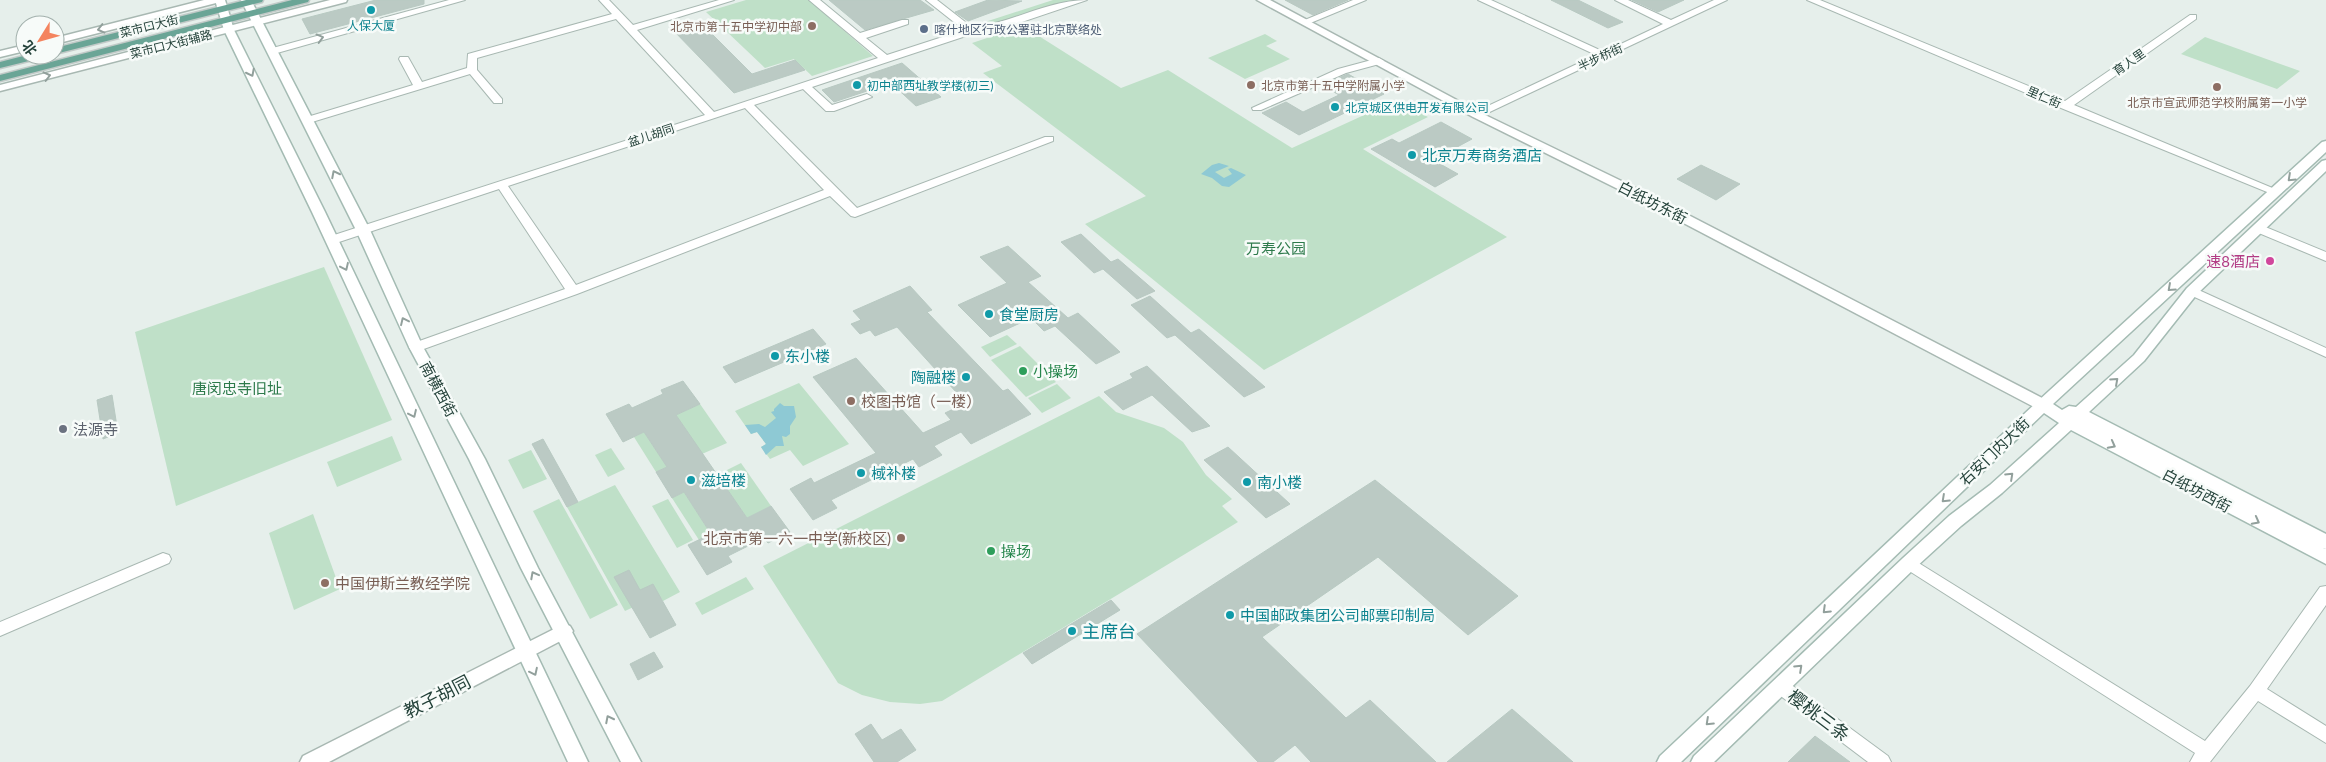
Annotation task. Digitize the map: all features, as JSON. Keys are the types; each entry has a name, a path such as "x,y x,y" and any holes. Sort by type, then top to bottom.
{"main road":[{"path":"256,17 304,0"},
{"name":"菜市口大街辅路","path":"0,88 256,17 342,0"},
{"name":"白纸坊东街","path":"1262,0 1477,115 1636,193 2043,405 2074,418"},
{"name":"南横西街","path":"251,1 256,17 363,230 416,347 477,459 530,568 631,762"},
{"name":"菜市口大街","path":"65,48 220,3 251,1"},
{"path":"65,38 220,3 227,25 332,240 524,651 578,762"},
{"name":"菜市口大街","path":"0,78 227,25"},
{"path":"0,54 15,50"},
{"path":"0,65 15,61"},
{"name":"右安门内大街","path":"1667,762 2043,405 2326,145"},
{"name":"右安门内大街","path":"1701,762 1909,563 1996,489 2140,358 2192,291 2326,164"},
{"name":"白纸坊西街","path":"2074,418 2326,542"},
{"name":"白纸坊西街","path":"2074,418 2326,557"},
{"name":"教子胡同","path":"310,762 564,631"},
{"path":"1762,672 1780,686"}],"street":[{"path":"273,51 460,0"},
{"path":"604,0 711,115"},
{"path":"631,30 729,0"},
{"path":"814,0 885,59"},
{"path":"931,0 971,31"},
{"name":"盆儿胡同","path":"971,31 988,21 1054,0"},
{"name":"盆儿胡同","path":"332,240 971,31 995,28 1082,0"},
{"path":"1305,22 1361,0"},
{"path":"1482,0 1603,55"},
{"path":"1620,0 1671,24"},
{"name":"半步桥街","path":"1477,115 1722,0"},
{"name":"里仁街","path":"1812,0 2276,192"},
{"path":"498,101 472,70 472,56 619,15"},
{"name":"育人里","path":"2066,106 2193,17"},
{"path":"858,37 905,22"},
{"path":"404,59 419,86"},
{"path":"1257,108 1342,71 1379,61"},
{"path":"308,120 472,70"},
{"path":"804,85 830,109 866,97"},
{"path":"746,104 855,213 1049,139"},
{"path":"501,184 573,291"},
{"path":"416,347 573,291 832,191"},
{"path":"2258,228 2326,257"},
{"path":"2192,291 2326,353"},
{"path":"0,629 163,560"},
{"path":"1909,563 2204,757 2256,692 2326,592"},
{"name":"樱桃三条","path":"1780,686 1882,762"},
{"path":"2256,692 2326,735"}],"green space":[{"name":"北京市第十五中学初中部","path":"746,0 809,0 873,56 812,76 794,59 765,68 706,12"},
{"path":"1053,0 1082,0 995,28 971,31 988,21"},
{"name":"万寿公园","path":"1023,26 1121,88 1168,70 1292,148 1397,100 1428,117 1363,149 1507,237 1264,370 1085,224 1146,196 983,73 1002,66 972,43"},
{"path":"1265,34 1277,41 1266,46 1290,59 1245,79 1208,58"},
{"path":"2205,37 2300,71 2277,89 2181,54"},
{"name":"唐闵忠寺旧址","path":"324,267 392,420 176,506 135,332"},
{"path":"1007,335 1017,344 990,357 981,347"},
{"name":"小操场","path":"1020,346 1056,382 1026,397 991,360"},
{"path":"799,383 849,444 803,466 790,450 770,459 761,447 766,444 757,432 751,434 735,411"},
{"path":"1057,384 1071,398 1042,413 1028,398"},
{"name":"操场","path":"1099,396 1116,412 1164,428 1183,442 1206,475 1232,499 1222,506 1238,522 942,701 920,704 890,702 862,695 838,683 763,566"},
{"path":"700,404 727,443 702,454 676,415"},
{"path":"644,432 667,467 656,472 634,437"},
{"path":"392,436 402,460 337,487 327,462"},
{"path":"611,448 625,469 608,477 595,455"},
{"path":"531,450 547,479 523,489 508,460"},
{"path":"741,463 771,506 747,518 717,475"},
{"path":"615,485 680,592 663,601 659,595 625,611 567,507"},
{"path":"684,492 711,534 699,540 672,498"},
{"path":"559,499 618,605 590,619 533,511"},
{"path":"668,499 693,540 677,548 652,506"},
{"path":"313,514 340,589 294,610 269,533"},
{"path":"746,577 754,589 702,615 695,603"}],"water":[{"path":"1219,163 1229,166 1215,172 1224,178 1232,174 1228,169 1231,168 1246,175 1229,187 1222,186 1212,178 1201,174 1212,165"},
{"path":"780,403 784,406 794,406 796,417 790,426 790,434 786,437 782,436 784,446 776,446 766,455 761,447 766,444 757,432 751,434 745,425 759,424 765,427 776,418 771,412"}],"building":[{"name":"人保大厦","path":"376,0 424,0 424,4 310,34 302,19"},
{"path":"829,0 920,0 934,10 865,30"},
{"path":"988,0 1022,1 968,21 955,12"},
{"path":"1285,0 1348,0 1313,15"},
{"path":"1551,0 1578,0 1623,22 1608,28"},
{"path":"1632,0 1684,0 1658,12"},
{"path":"699,21 752,74 795,60 805,70 734,93 672,29"},
{"name":"初中部西址教学楼(初三)","path":"902,63 941,97 916,106 891,83 834,102 822,90"},
{"name":"北京城区供电开发有限公司","path":"1348,74 1384,94 1299,135 1262,113 1286,102 1303,112 1339,95 1322,85"},
{"name":"北京万寿商务酒店","path":"1441,122 1472,139 1433,160 1458,174 1435,187 1371,149 1392,139 1399,143"},
{"path":"1701,165 1740,184 1716,200 1677,179"},
{"path":"1081,234 1111,262 1118,259 1155,291 1137,299 1103,269 1094,273 1061,242"},
{"path":"1008,246 1041,276 1028,282 1068,318 1078,313 1120,352 1096,364 1055,326 1044,331 1031,318 990,337 958,305 1007,283 980,257"},
{"path":"910,286 932,310 927,312 1003,391 1008,389 1031,414 971,444 961,432 934,446 942,455 919,467 913,459 831,500 837,508 813,520 790,489 811,478 814,483 876,453 813,377 856,358 923,433 951,420 945,413 966,403 897,327 875,336 870,330 860,334 851,324 861,320 853,311"},
{"path":"1150,296 1191,333 1199,329 1265,387 1244,397 1175,335 1167,338 1131,305"},
{"name":"东小楼","path":"813,329 826,344 735,383 723,367"},
{"path":"1147,366 1210,426 1192,432 1152,395 1123,410 1104,392 1133,378 1130,374"},
{"name":"滋培楼","path":"683,381 700,404 676,415 747,518 771,506 790,532 768,543 764,538 728,556 732,562 707,575 688,545 711,534 684,492 672,498 656,472 667,467 644,432 623,442 606,414 629,404 632,408 663,394 661,390"},
{"path":"112,395 118,433 103,439 97,400"},
{"path":"543,439 578,502 567,507 532,444"},
{"name":"南小楼","path":"1228,447 1290,504 1266,518 1204,460"},
{"name":"中国邮政集团公司邮票印制局","path":"1375,480 1518,596 1468,635 1378,557 1262,637 1346,718 1370,700 1436,762 1311,762 1295,745 1273,762 1258,762 1137,634"},
{"path":"629,570 640,590 653,584 676,625 650,638 614,577"},
{"name":"主席台","path":"1111,600 1120,610 1032,664 1023,653"},
{"path":"654,652 663,667 638,680 630,664"},
{"path":"1512,709 1573,762 1447,762"},
{"path":"871,724 882,740 901,729 916,750 897,762 874,762 855,734"},
{"path":"1815,736 1850,762 1788,762"}],"place":[{"name":"人保大厦","path":"371,10"},
{"name":"北京市第十五中学初中部","path":"812,26"},
{"name":"喀什地区行政公署驻北京联络处","path":"924,29"},
{"name":"初中部西址教学楼(初三)","path":"857,85"},
{"name":"北京市第十五中学附属小学","path":"1251,85"},
{"name":"北京市宣武师范学校附属第一小学","path":"2217,87"},
{"name":"北京城区供电开发有限公司","path":"1335,107"},
{"name":"北京万寿商务酒店","path":"1412,155"},
{"name":"速8酒店","path":"2270,261"},
{"name":"食堂厨房","path":"989,314"},
{"name":"东小楼","path":"775,356"},
{"name":"小操场","path":"1023,371"},
{"name":"陶融楼","path":"966,377"},
{"name":"校图书馆（一楼）","path":"851,401"},
{"name":"法源寺","path":"63,429"},
{"name":"棫补楼","path":"861,473"},
{"name":"滋培楼","path":"691,480"},
{"name":"南小楼","path":"1247,482"},
{"name":"北京市第一六一中学(新校区)","path":"901,538"},
{"name":"操场","path":"991,551"},
{"name":"中国伊斯兰教经学院","path":"325,583"},
{"name":"中国邮政集团公司邮票印制局","path":"1230,615"},
{"name":"主席台","path":"1072,631"}]}
